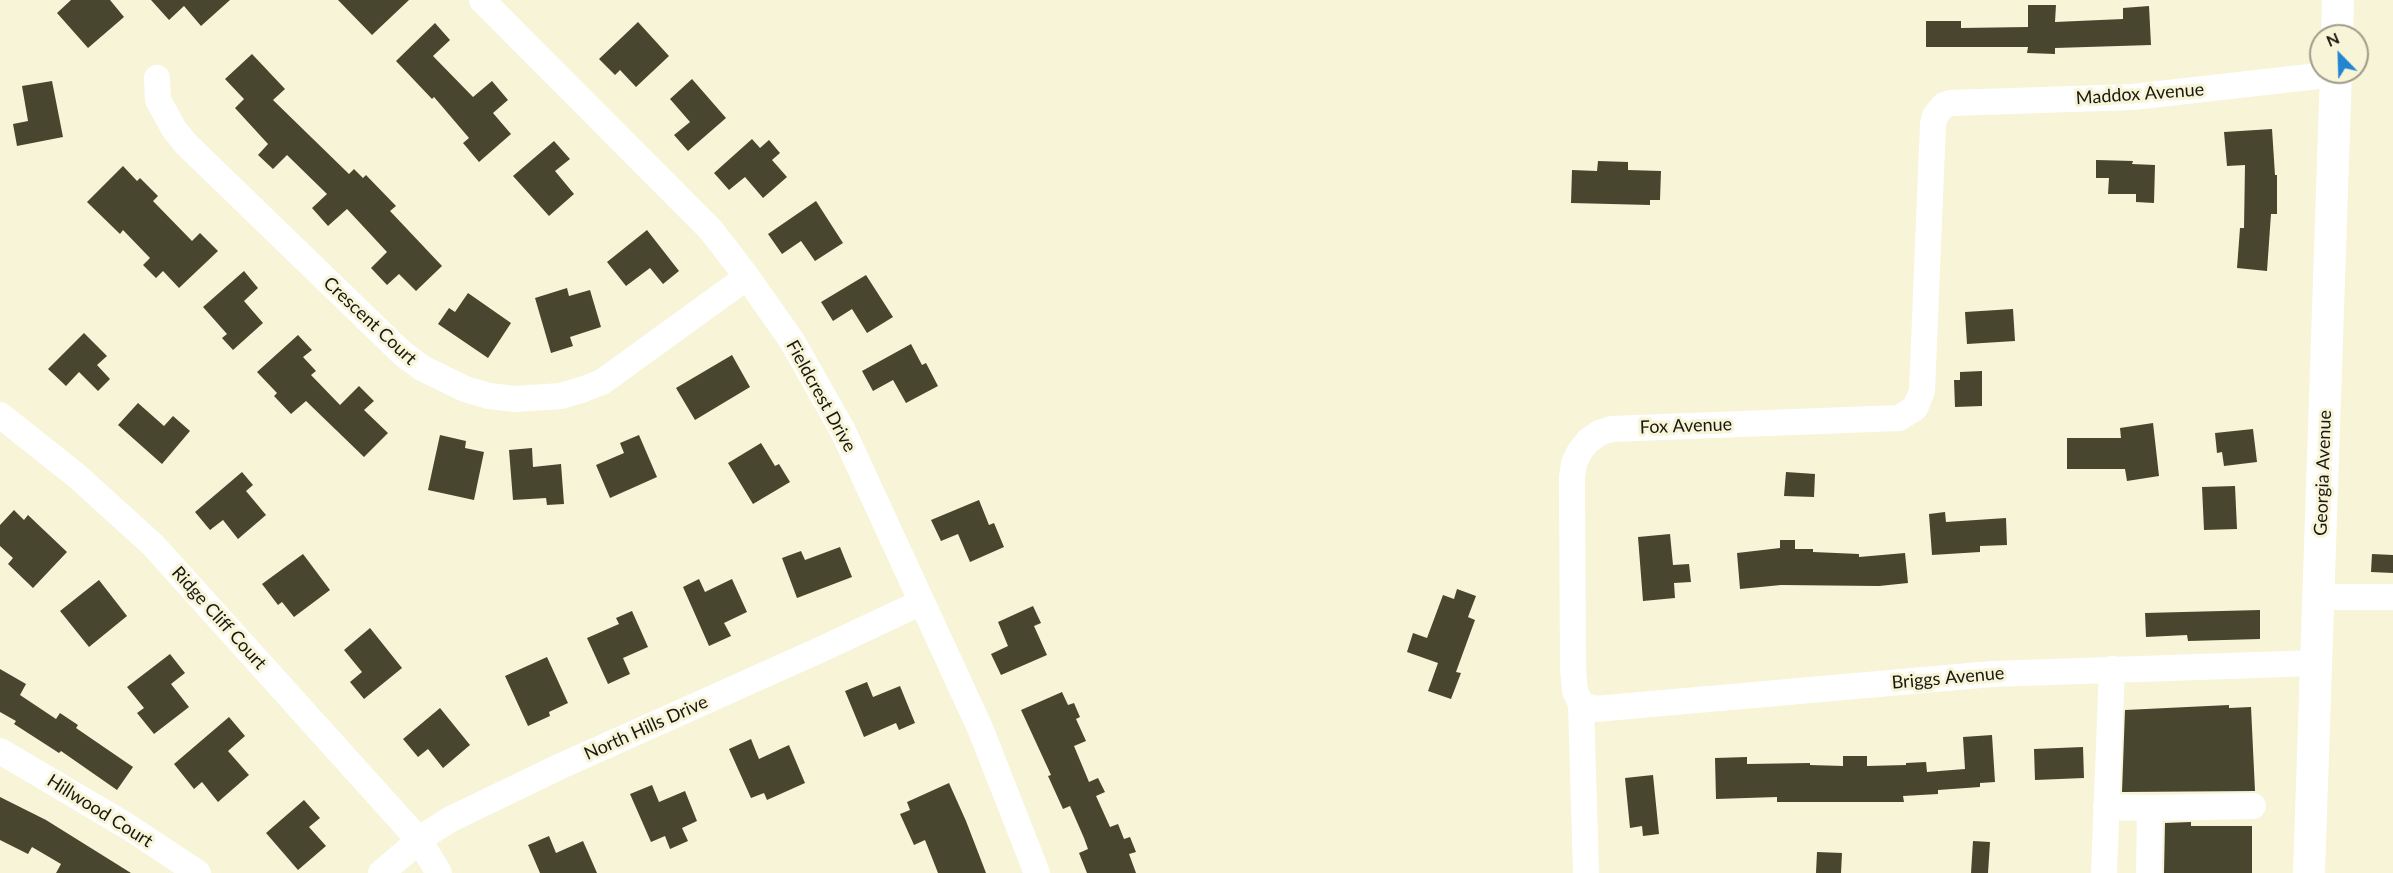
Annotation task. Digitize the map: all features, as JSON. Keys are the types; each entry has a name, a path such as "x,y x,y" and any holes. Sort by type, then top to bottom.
{"main road":[{"path":"2337,0 2337,24"},
{"name":"Georgia Avenue","path":"2309,873 2336,84"}],"street":[{"name":"Fieldcrest Drive","path":"482,0 711,230 792,342 843,431 980,728 1037,873"},
{"name":"Maddox Avenue","path":"1944,105 2133,97 2309,76"},
{"name":"Crescent Court","path":"157,78 158,100 174,129 186,144 402,353 422,368 465,389 489,396 515,399 561,396 602,382 747,277"},
{"name":"Fox Avenue","path":"1586,873 1581,704 1575,691 1573,668 1572,477 1574,463 1580,451 1599,433 1611,429 1899,418 1915,408 1922,391 1933,124 1935,116 1944,105"},
{"name":"Ridge Cliff Court","path":"0,415 85,482 153,545 419,840 439,873"},
{"path":"2319,597 2393,597"},
{"name":"North Hills Drive","path":"381,873 419,840 451,819 561,766 822,650 921,602"},
{"name":"Briggs Avenue","path":"1581,704 1595,709 1992,674 2316,663"},
{"path":"2104,873 2112,669"},
{"name":"Hillwood Court","path":"0,751 127,826 198,873"},
{"path":"2106,807 2253,806"},
{"path":"2149,873 2150,808"}],"building":[{"path":"71,0 110,0 124,17 88,48 57,13"},
{"path":"151,0 230,0 201,26 184,6 169,20"},
{"path":"338,0 409,0 372,35"},
{"path":"2028,5 2056,5 2055,22 2123,19 2123,8 2149,6 2151,45 2055,48 2055,54 2027,53 2028,47 1926,47 1926,21 1961,21 1961,28 2028,27"},
{"path":"638,22 669,56 636,87 620,70 615,75 599,59"},
{"path":"435,23 450,40 433,56 473,97 492,81 508,100 493,113 511,134 479,162 463,143 469,138 434,97 432,99 396,61"},
{"path":"252,54 285,89 273,100 349,174 354,169 363,178 366,175 396,206 390,211 442,266 416,291 399,274 387,285 371,268 387,252 347,209 328,226 312,208 327,194 287,155 273,169 258,155 268,144 235,108 244,99 225,79"},
{"path":"692,79 726,118 688,151 674,135 690,122 670,99"},
{"path":"52,81 63,137 17,146 13,124 28,121 22,86"},
{"path":"2272,129 2275,175 2277,175 2277,214 2271,214 2267,271 2237,268 2240,228 2244,228 2245,165 2227,166 2224,132"},
{"path":"752,139 760,148 769,140 780,153 772,160 787,177 763,198 745,177 729,190 714,173"},
{"path":"554,141 570,159 555,171 574,194 549,216 513,176"},
{"path":"2096,160 2133,161 2132,164 2155,165 2154,203 2136,202 2136,194 2108,194 2109,178 2096,178"},
{"path":"1598,161 1628,162 1628,170 1661,171 1660,200 1650,200 1650,205 1571,203 1572,170 1597,171"},
{"path":"123,166 137,181 140,178 158,196 153,201 192,241 200,233 218,251 179,288 163,271 156,278 143,265 150,258 123,230 120,234 87,202"},
{"path":"816,201 843,243 815,261 801,241 782,254 768,234"},
{"path":"647,230 679,271 663,284 650,268 626,286 607,262"},
{"path":"244,271 258,288 244,301 263,323 233,350 222,338 227,334 203,307"},
{"path":"866,275 893,317 867,333 852,309 833,321 821,302"},
{"path":"567,288 569,296 590,290 601,327 570,337 573,346 551,353 535,298"},
{"path":"468,293 511,323 488,358 438,324 449,308 455,312"},
{"path":"2013,309 2015,341 1967,344 1965,312"},
{"path":"84,333 107,356 97,365 110,379 98,391 79,372 66,386 48,369"},
{"path":"298,335 312,350 303,357 316,371 311,375 340,405 359,386 374,401 364,410 388,433 364,457 306,401 291,414 274,396 277,393 257,372"},
{"path":"911,344 922,365 926,363 938,386 906,403 893,380 873,391 862,371"},
{"path":"732,355 750,387 695,420 676,388"},
{"path":"1982,371 1982,406 1955,407 1954,380 1960,380 1960,372"},
{"path":"138,403 164,426 173,416 190,431 162,464 118,425"},
{"path":"2153,423 2159,476 2127,481 2125,469 2067,469 2067,438 2121,438 2120,428"},
{"path":"2253,429 2257,462 2224,466 2222,452 2217,453 2215,433"},
{"path":"440,435 466,441 465,448 484,452 474,500 428,490"},
{"path":"639,435 657,477 610,498 596,465 624,453 620,443"},
{"path":"761,443 775,466 779,464 790,482 753,504 728,463"},
{"path":"532,448 533,467 561,464 564,504 547,505 546,498 513,500 509,450"},
{"path":"242,472 253,485 246,491 266,515 238,539 223,520 210,530 195,512"},
{"path":"1786,472 1815,474 1814,497 1784,496"},
{"path":"2235,486 2237,529 2204,530 2202,487"},
{"path":"979,500 989,525 994,523 1004,547 970,562 958,534 941,541 931,520"},
{"path":"14,510 24,520 28,515 67,552 33,588 8,564 13,558 0,546 0,525"},
{"path":"1945,512 1946,522 2006,518 2007,545 1980,546 1980,552 1932,555 1929,514"},
{"path":"1670,534 1673,565 1689,564 1691,582 1674,583 1675,598 1643,601 1638,537"},
{"path":"1780,540 1795,540 1795,549 1859,554 1859,557 1905,553 1908,583 1879,586 1781,585 1740,589 1737,553 1780,548"},
{"path":"840,547 852,577 797,598 782,558 801,551 805,560"},
{"path":"303,554 330,590 294,617 282,602 278,605 262,584"},
{"path":"2372,554 2393,555 2393,573 2371,572"},
{"path":"699,579 705,592 732,579 747,612 724,623 731,636 709,646 683,587"},
{"path":"99,580 127,616 89,647 60,611"},
{"path":"1457,589 1476,596 1468,617 1475,620 1456,672 1461,673 1451,699 1428,691 1438,663 1407,652 1413,633 1427,638 1443,595 1454,599"},
{"path":"1033,606 1041,623 1034,626 1047,655 1001,675 991,654 1008,646 998,622"},
{"path":"2260,610 2260,639 2188,641 2187,635 2146,637 2145,613"},
{"path":"632,611 648,647 623,658 630,674 608,684 587,638 619,624 616,618"},
{"path":"370,628 402,668 364,699 350,682 362,672 344,650"},
{"path":"170,654 185,673 171,684 189,707 154,734 137,713 144,708 127,687"},
{"path":"547,657 568,703 549,712 550,716 528,726 505,676"},
{"path":"0,669 26,684 20,695 56,719 60,713 78,725 76,728 133,767 117,790 61,751 59,753 14,724 16,721 0,712"},
{"path":"867,682 873,697 900,686 915,723 899,730 896,723 864,737 845,691"},
{"path":"1062,692 1068,705 1074,703 1080,717 1076,719 1086,741 1074,746 1089,782 1098,778 1105,792 1096,796 1110,827 1118,824 1124,839 1130,837 1136,852 1129,854 1136,873 1087,873 1079,853 1088,849 1084,838 1070,806 1063,809 1048,776 1051,775 1021,710"},
{"path":"2229,705 2229,708 2251,707 2255,791 2122,792 2125,710"},
{"path":"440,708 470,745 443,768 428,749 418,757 403,739"},
{"path":"229,717 245,736 228,751 249,775 218,802 202,782 194,789 174,764"},
{"path":"1992,735 1995,782 1980,783 1980,787 1938,790 1938,794 1903,796 1904,802 1777,802 1777,797 1716,799 1715,758 1747,757 1747,764 1810,763 1810,765 1843,766 1843,756 1867,756 1867,766 1926,762 1927,772 1965,769 1963,737"},
{"path":"751,739 759,759 789,745 805,783 767,800 764,793 751,798 729,749"},
{"path":"2083,747 2084,778 2035,780 2034,749"},
{"path":"1653,775 1659,834 1643,836 1642,826 1630,828 1625,778"},
{"path":"949,783 986,873 938,873 925,840 914,845 900,814 910,810 907,802"},
{"path":"652,785 659,802 685,791 697,821 682,828 688,841 670,849 665,836 651,842 630,794"},
{"path":"0,797 46,820 131,873 56,873 61,864 32,847 28,854 0,840"},
{"path":"304,800 320,818 309,827 326,846 298,870 266,833"},
{"path":"2191,822 2191,826 2252,826 2252,873 2164,873 2165,823"},
{"path":"549,836 556,853 583,841 597,873 540,873 528,845"},
{"path":"1973,841 1990,842 1988,873 1971,873"},
{"path":"1817,852 1842,853 1841,873 1816,873"}]}
